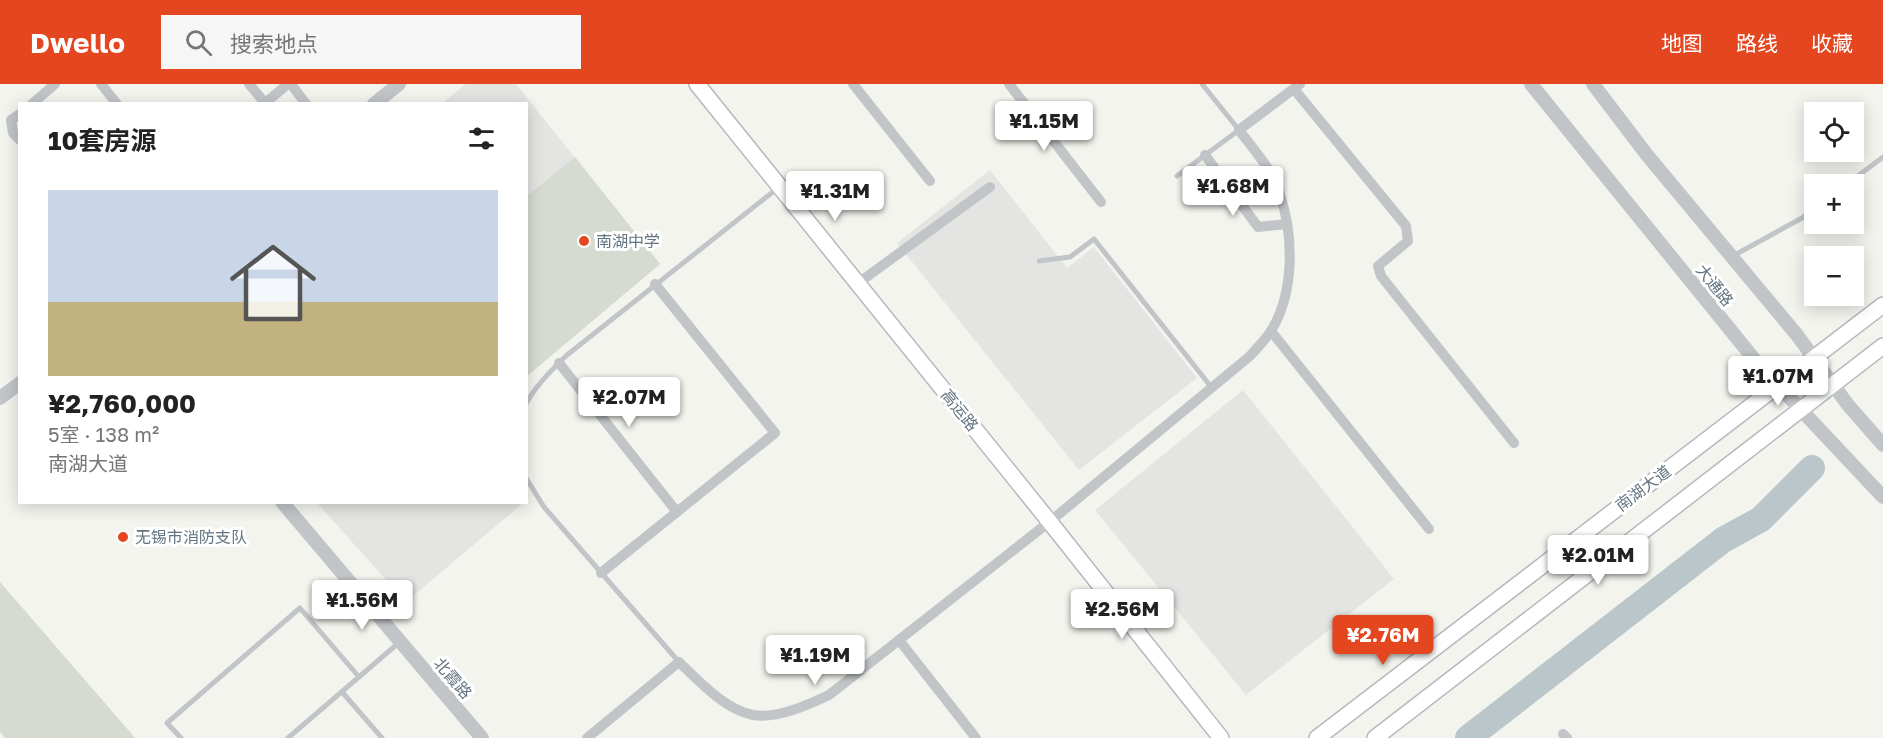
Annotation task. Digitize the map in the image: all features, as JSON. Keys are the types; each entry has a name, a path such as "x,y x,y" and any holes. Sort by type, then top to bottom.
{"main road":[{"name":"高运路","path":"697,84 861,281 1221,738"},
{"name":"高运路","path":"704,84 782,185 1227,738"},
{"name":"南湖大道","path":"1317,738 1883,305"},
{"name":"南湖大道","path":"1375,738 1883,346"}],"street":[{"path":"34,102 55,84"},
{"path":"101,84 115,102"},
{"path":"249,84 263,102"},
{"path":"265,102 289,84 304,102"},
{"path":"365,102 387,84"},
{"path":"376,102 399,84"},
{"path":"854,84 930,181"},
{"path":"1009,84 1101,202"},
{"name":"大通路","path":"1531,84 1758,364 1883,497"},
{"name":"大通路","path":"1593,84 1647,155 1814,359 1848,405 1883,445"},
{"path":"587,738 679,662 707,689 730,706 754,715 780,714 806,706 829,695 1051,520 1250,356 1271,331 1284,301 1290,263 1287,224 1279,190 1239,130 1297,86 1406,226 1408,242 1378,266 1381,276 1514,443"},
{"path":"18,115 11,120 13,133 18,138"},
{"path":"1205,155 1258,227 1287,224"},
{"path":"861,281 990,187"},
{"path":"601,573 775,433 655,284"},
{"path":"1271,331 1429,529"},
{"path":"559,363 677,512"},
{"path":"0,388 18,374"},
{"path":"0,398 18,384"},
{"name":"北霞路","path":"288,507 395,646 474,738"},
{"name":"北霞路","path":"288,507 482,738"},
{"path":"899,640 976,738"}],"lane":[{"path":"1177,176 1239,130 1202,84"},
{"path":"1860,174 1883,157"},
{"path":"528,400 559,363 655,284 782,185"},
{"path":"1731,257 1804,216"},
{"path":"1039,261 1070,257 1094,239 1212,388"},
{"path":"528,481 544,507 679,662"},
{"path":"181,738 167,723 300,608 359,677"},
{"path":"288,738 395,646"},
{"path":"342,692 382,738"}],"shaded area":[{"name":"南湖中学","path":"466,84 516,84 660,264 528,375 528,102 444,102"},
{"name":"南湖中学","path":"575,157 660,264 528,375 528,195"},
{"path":"990,170 1067,268 1094,247 1197,378 1079,470 897,243"},
{"path":"1243,390 1394,579 1246,695 1095,510"},
{"path":"318,504 522,504 406,602"},
{"path":"0,582 135,738 5,738 0,732"}],"waterway":[{"path":"1468,738 1723,540 1761,519 1812,468"}],"place":[{"name":"南湖中学","path":"584,241"},
{"name":"无锡市消防支队","path":"123,537"}]}
